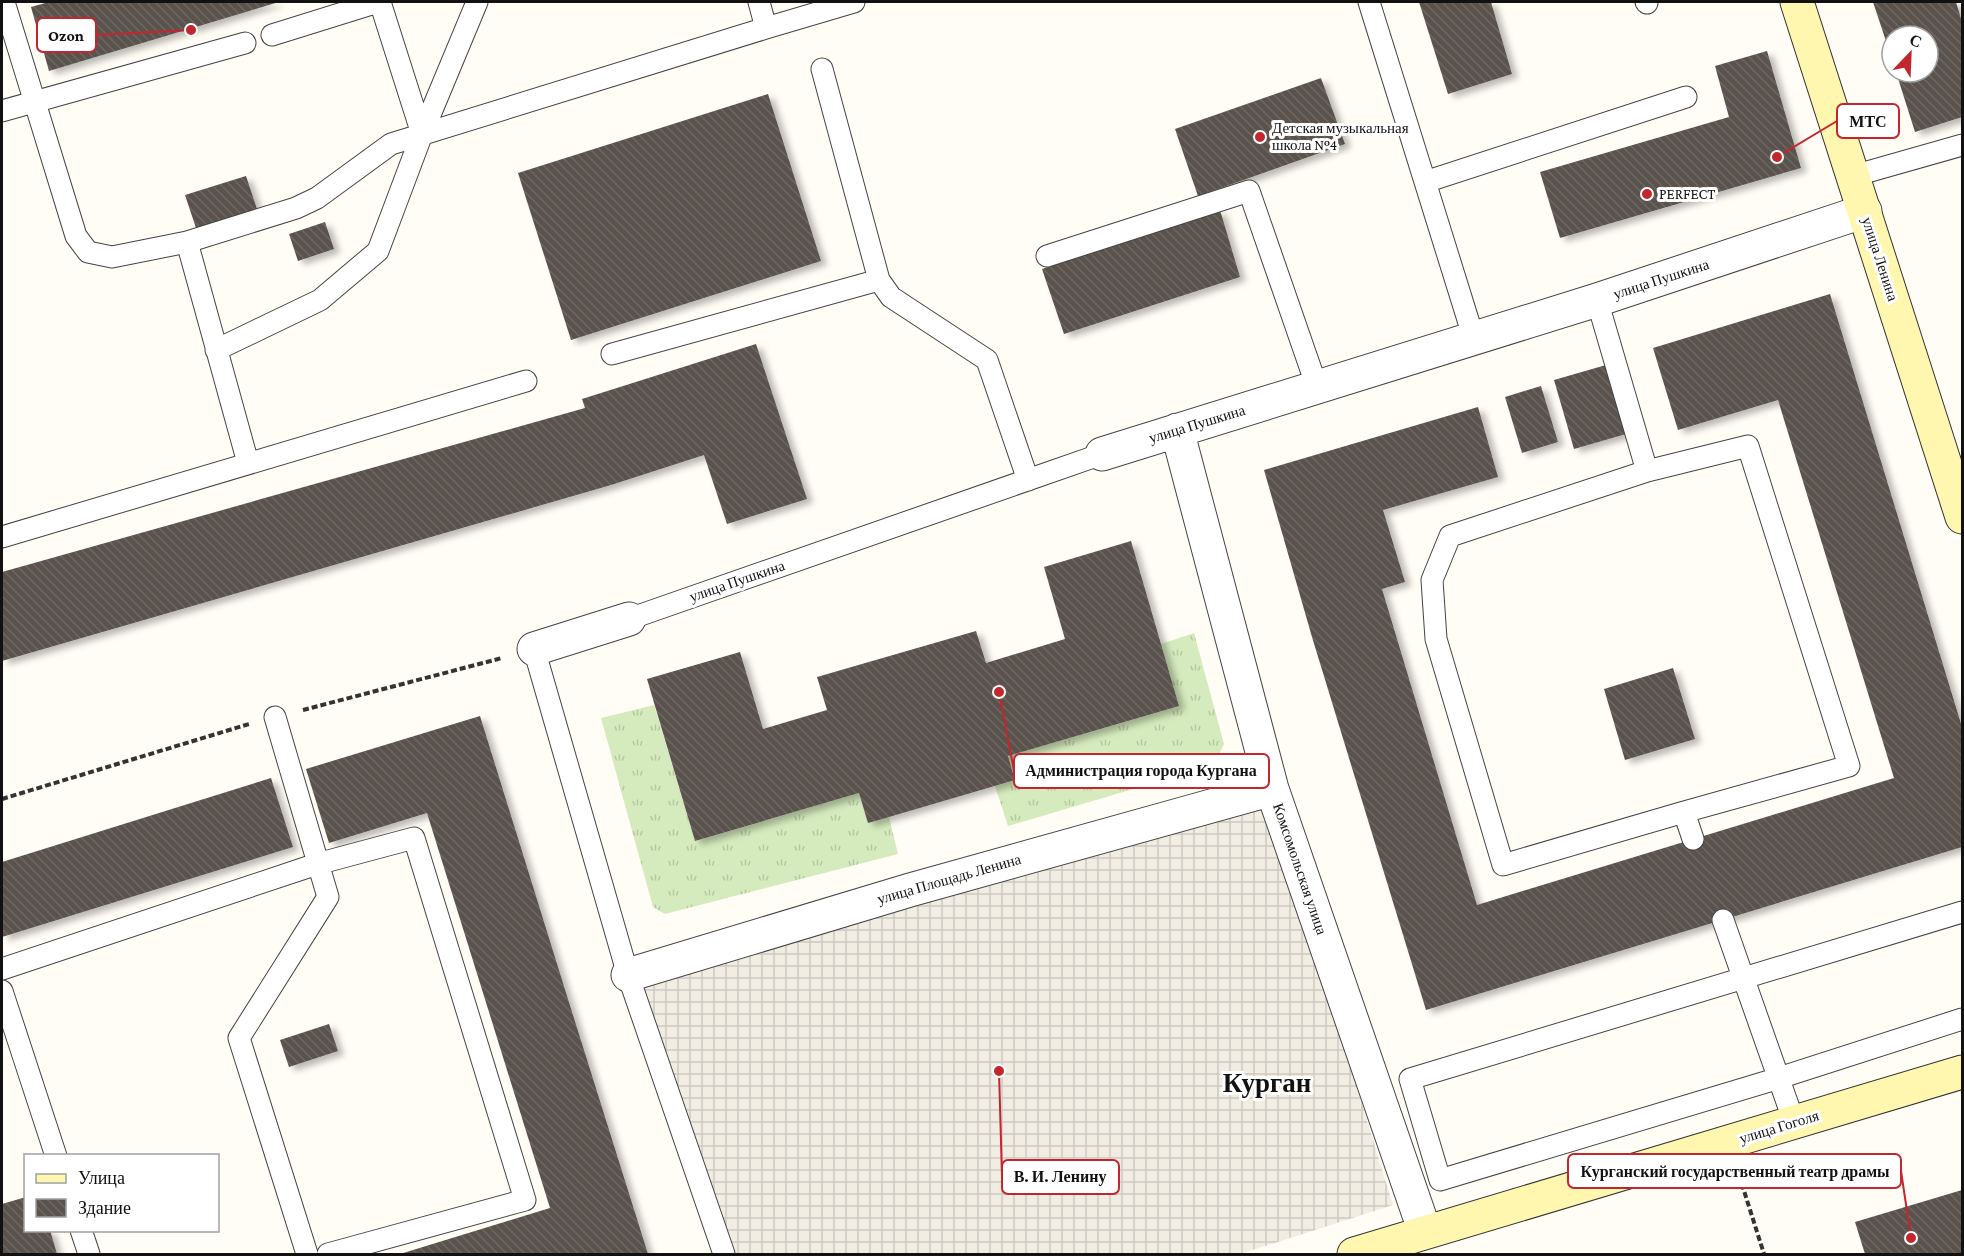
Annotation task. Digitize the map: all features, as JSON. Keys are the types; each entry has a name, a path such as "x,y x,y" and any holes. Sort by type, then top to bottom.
{"main road":[{"name":"улица Ленина","path":"1797,2 1962,517"},
{"name":"улица Гоголя","path":"1354,1254 1962,1072"}],"street":[{"name":"улица Пушкина","path":"1102,454 1598,300 1865,212"},
{"name":"Комсомольская улица","path":"1177,430 1272,789 1425,1232"},
{"name":"улица Пушкина","path":"534,649 629,619"},
{"name":"улица Площадь Ленина","path":"628,975 910,890 1272,789"}],"lane":[{"path":"4,2 76,236 88,252 112,257 187,242 296,208 317,198 391,144 854,2"},
{"path":"272,35 379,2 422,134"},
{"path":"216,350 320,300 378,250 422,134 477,2"},
{"path":"759,2 766,28"},
{"path":"1369,2 1474,339"},
{"path":"2,111 245,43"},
{"path":"822,69 879,280 891,297 987,360 1028,480"},
{"path":"1425,182 1686,97"},
{"path":"1853,176 1962,145"},
{"path":"1047,256 1249,191 1317,387"},
{"path":"187,242 248,463"},
{"path":"612,354 879,280"},
{"path":"1598,300 1647,471"},
{"path":"2,537 526,381"},
{"path":"1748,446 1849,765 1684,812 1503,865 1436,639 1432,580 1450,536 1647,471 1748,446"},
{"name":"улица Пушкина","path":"629,619 1102,454"},
{"path":"534,649 628,975 724,1254"},
{"path":"275,717 328,897 239,1038 307,1254"},
{"path":"1684,812 1693,839"},
{"path":"2,969 317,864 414,838 525,1200 328,1254"},
{"path":"1962,912 1410,1079 1440,1180 1779,1078 1962,1019"},
{"path":"1723,920 1794,1122"},
{"path":"2,991 56,1154"},
{"path":"82,1232 89,1254"}],"path":[{"path":"1728,1142 1764,1254"}],"green space":[{"path":"1194,633 1224,744 1214,765 1008,826 995,786 1015,780 1008,756 1179,706 1161,644"},
{"path":"654,705 695,841 859,793 889,817 898,854 665,914 653,907 601,718"}],"shaded area":[{"path":"1269,802 1393,1205 1240,1254 726,1254 635,984"}],"building":[{"path":"49,2 279,2 49,71 31,7"},
{"path":"1419,2 1491,2 1512,74 1448,94"},
{"path":"1873,2 1956,2 1962,22 1962,117 1915,132 1900,84 1940,84 1940,24 1880,24"},
{"path":"1767,51 1801,168 1560,238 1540,172 1729,117 1715,66"},
{"name":"Детская музыкальная школа №4","path":"1321,78 1345,144 1198,196 1175,129"},
{"path":"768,94 821,261 571,340 518,173"},
{"path":"246,176 257,209 196,228 185,195"},
{"path":"1220,210 1240,277 1064,334 1042,269"},
{"path":"325,222 334,249 298,261 289,234"},
{"path":"1830,294 1962,727 1962,847 1426,1010 1312,637 1264,470 1478,407 1498,477 1383,510 1405,582 1382,589 1477,905 1894,778 1778,400 1678,430 1653,348"},
{"path":"756,344 807,499 727,524 704,455 611,485 2,661 2,572 585,408 582,399"},
{"path":"1606,365 1626,434 1574,449 1554,380"},
{"path":"1541,386 1558,442 1522,453 1505,397"},
{"path":"1131,541 1179,706 1008,756 1015,780 868,823 859,793 695,841 647,679 740,652 763,729 827,710 817,677 976,631 986,663 1065,639 1044,567"},
{"path":"1673,668 1695,739 1625,760 1604,689"},
{"path":"480,716 648,1254 400,1254 550,1208 427,813 329,843 306,769"},
{"path":"271,778 293,847 2,937 2,862"},
{"path":"329,1024 338,1051 289,1067 280,1040"},
{"path":"1962,1190 1962,1254 1865,1254 1855,1222"},
{"path":"24,1198 24,1232 51,1232 57,1254 2,1254 2,1204"}],"place":[{"name":"Ozon","path":"191,30"},
{"name":"Детская музыкальная школа №4","path":"1260,137"},
{"name":"МТС","path":"1777,157"},
{"name":"PERFECT","path":"1647,194"},
{"name":"Администрация города Кургана","path":"999,692"},
{"name":"В. И. Ленину","path":"999,1071"},
{"name":"Курганский государственный театр драмы","path":"1911,1238"}],"district":[{"name":"Курган","path":"1267,1083"}]}
